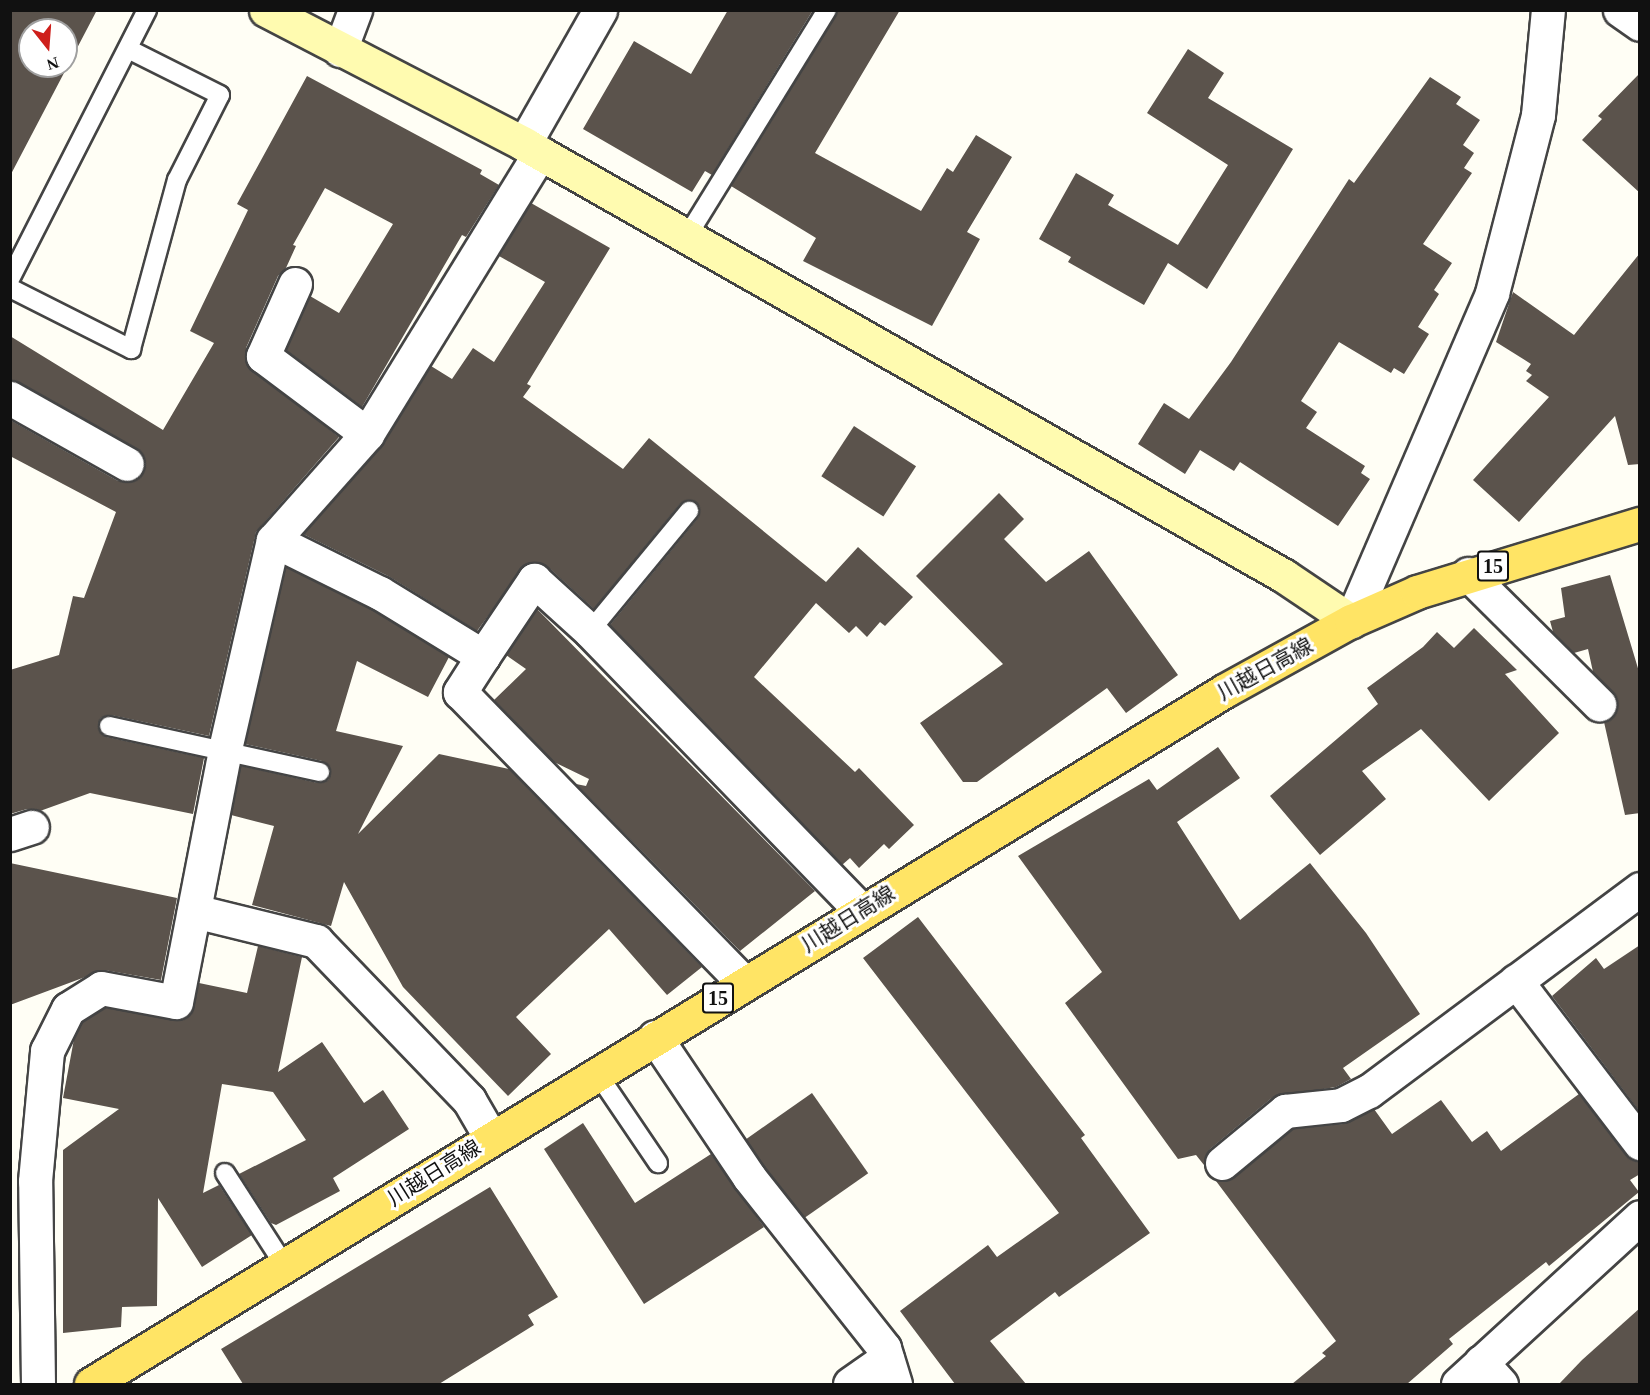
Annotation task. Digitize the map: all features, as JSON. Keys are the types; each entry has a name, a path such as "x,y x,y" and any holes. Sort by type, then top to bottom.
{"main road":[{"name":"川越日高線","path":"91,1384 1224,691 1351,621 1468,574 1640,524"}],"street":[{"path":"266,10 532,148 686,238 1284,576 1351,621 1492,293 1538,116 1548,10"},
{"path":"340,50 355,10"},
{"path":"38,1384 35,1181 47,1051 68,1009 101,988 176,1002 225,749 273,540 367,434 532,148 600,10"},
{"path":"1620,10 1640,24"},
{"path":"295,284 263,356 367,434"},
{"path":"10,398 127,464"},
{"path":"273,540 380,592 483,656"},
{"path":"1468,574 1599,704"},
{"path":"744,983 460,692 534,580 590,631 861,911"},
{"path":"1222,1163 1284,1111 1341,1105 1369,1091 1640,890"},
{"path":"194,911 316,941 469,1100 491,1138"},
{"path":"1516,981 1640,1143"},
{"path":"655,1037 749,1177 884,1348 891,1371 850,1384"},
{"path":"1458,1384 1491,1373 1640,1217"}],"lane":[{"path":"10,279 147,10"},
{"path":"686,238 827,10"},
{"path":"10,288 131,350 177,180 220,95 128,49"},
{"path":"590,631 689,511"},
{"path":"109,726 225,749 320,772"},
{"path":"597,1073 658,1163"},
{"path":"225,1173 285,1266"}],"building":[{"path":"10,10 97,10 78,46 78,18 18,18 18,78 61,78 10,176"},
{"path":"728,10 813,10 712,175 705,171 692,192 583,129 634,41 691,74"},
{"path":"838,10 900,10 815,153 921,211 947,168 953,172 976,135 1012,157 967,232 980,239 932,326 803,261 816,238 731,186"},
{"path":"1188,49 1224,73 1208,98 1293,149 1207,289 1168,263 1144,305 1068,262 1071,257 1039,239 1076,173 1114,195 1108,205 1178,245 1228,165 1147,113"},
{"path":"1640,73 1640,193 1582,140 1602,119 1598,116"},
{"path":"307,76 482,170 480,174 499,185 466,237 462,235 362,407 286,350 310,296 339,313 393,224 325,188 293,245 296,246 286,268 278,276 246,348 246,364 339,437 256,532 209,736 111,715 101,718 98,724 107,737 204,758 193,814 90,793 40,811 27,809 10,814 10,670 59,655 73,596 84,598 116,512 10,456 10,420 118,481 136,480 146,464 136,448 10,379 10,336 163,430 214,343 190,331 248,210 237,204"},
{"path":"1430,77 1461,97 1456,104 1480,120 1463,145 1474,153 1464,168 1472,173 1423,244 1452,263 1434,290 1439,294 1418,327 1429,334 1404,374 1394,368 1391,373 1339,342 1301,401 1317,412 1306,428 1365,466 1361,473 1370,479 1338,526 1240,462 1234,471 1200,450 1185,474 1138,444 1164,403 1189,419 1231,362 1349,179 1354,183"},
{"path":"531,203 610,248 527,384 531,386 523,397 623,469 649,438 826,582 858,547 913,597 885,626 880,622 867,637 856,626 849,633 816,603 754,677 855,772 859,768 914,825 889,849 884,844 859,868 850,858 842,865 610,625 698,518 700,508 696,502 680,504 594,609 547,566 527,563 477,631 390,577 303,534 381,446 431,366 452,379 473,348 494,362 545,282 499,256"},
{"path":"1640,253 1640,464 1628,465 1615,416 1519,522 1473,480 1549,397 1526,381 1532,375 1526,371 1531,364 1496,342 1513,292 1574,335"},
{"path":"854,426 916,466 883,517 821,476"},
{"path":"999,493 1024,519 1004,539 1046,582 1089,551 1178,675 1126,713 1107,688 977,782 963,782 920,723 1003,664 916,576"},
{"path":"286,567 371,609 449,657 428,697 357,661 336,731 403,746 358,834 439,754 509,769 702,967 667,995 609,929 516,1017 551,1054 508,1096 403,987 344,882 331,926 252,905 274,826 231,815 241,766 318,783 328,780 331,774 322,761 245,744"},
{"path":"1610,575 1640,675 1640,813 1625,815 1604,722 1617,709 1617,699 1593,672 1588,649 1574,653 1553,632 1550,621 1565,617 1561,588"},
{"path":"537,609 815,891 740,951 576,784 586,786 589,779 554,762 494,700 526,669 506,655"},
{"path":"1474,628 1517,670 1505,674 1559,733 1489,801 1421,729 1362,771 1386,799 1320,855 1270,796 1378,704 1367,688 1423,647 1437,632 1454,648"},
{"path":"1218,747 1240,778 1177,822 1240,920 1310,863 1366,933 1420,1014 1343,1068 1351,1079 1336,1087 1273,1097 1210,1149 1204,1165 1196,1155 1178,1159 1065,1003 1102,972 1018,856 1149,779 1157,790"},
{"path":"10,863 177,898 161,980 104,970 10,1005"},
{"path":"918,917 1085,1135 1081,1138 1150,1233 1059,1297 1055,1292 990,1341 1026,1384 955,1384 900,1311 988,1245 997,1257 1059,1213 863,958"},
{"path":"1640,945 1640,1112 1552,996 1596,958 1604,969"},
{"path":"258,946 302,957 278,1072 322,1042 364,1103 383,1090 409,1129 333,1178 340,1191 276,1225 271,1223 239,1174 306,1140 273,1092 222,1084 203,1193 219,1185 252,1235 202,1267 158,1198 157,1306 122,1307 121,1327 63,1333 63,1150 119,1109 63,1098 74,1039 82,1022 105,1008 182,1020 194,1006 199,983 247,993"},
{"path":"812,1093 868,1173 802,1220 746,1139"},
{"path":"1579,1094 1625,1154 1640,1161 1640,1174 1630,1180 1639,1192 1549,1266 1546,1262 1449,1339 1453,1344 1407,1384 1292,1384 1326,1356 1322,1353 1336,1341 1216,1181 1234,1177 1293,1129 1343,1124 1374,1109 1392,1134 1441,1100 1472,1142 1487,1131 1501,1151"},
{"path":"583,1123 635,1203 711,1154 764,1227 644,1304 544,1149"},
{"path":"490,1187 558,1297 528,1315 534,1325 439,1384 243,1384 221,1349"},
{"path":"1640,1308 1640,1384 1559,1384 1582,1360"}]}
